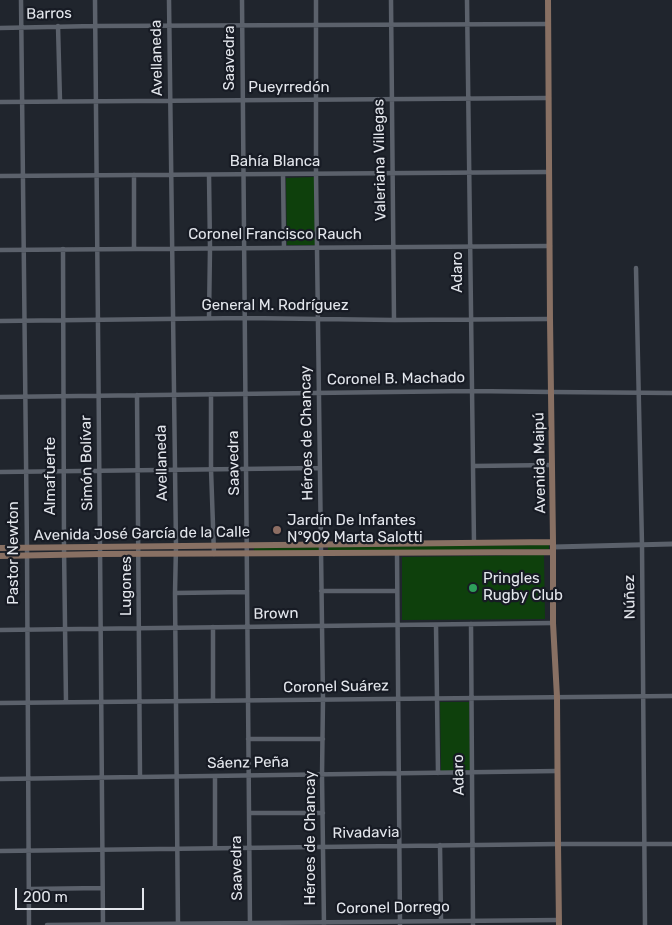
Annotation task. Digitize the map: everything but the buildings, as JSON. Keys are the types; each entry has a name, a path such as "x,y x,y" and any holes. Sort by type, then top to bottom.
{"main road":[{"name":"Avenida Maipú","path":"548,0 553,623 557,697 560,922"},
{"name":"Avenida José García de la Calle","path":"0,556 27,556 100,546 474,543 553,547"},
{"name":"Avenida José García de la Calle","path":"0,548 27,548 100,554 248,554 553,547"}],"street":[{"name":"Pastor Newton","path":"21,0 29,925"},
{"name":"Simón Bolívar","path":"94,0 103,925"},
{"name":"Avellaneda","path":"169,0 176,546 178,924"},
{"name":"Saavedra","path":"242,0 250,924"},
{"name":"Héroes de Chancay","path":"316,0 316,174 322,545 324,923"},
{"name":"Valeriana Villegas","path":"391,0 394,320"},
{"name":"Adaro","path":"467,0 474,543"},
{"name":"Barros","path":"0,28 169,25 548,24"},
{"path":"58,26 60,102"},
{"name":"Pueyrredón","path":"0,102 549,98"},
{"name":"Bahía Blanca","path":"0,176 549,172"},
{"path":"284,174 284,248"},
{"path":"134,175 134,249"},
{"path":"209,175 209,318"},
{"name":"Coronel Francisco Rauch","path":"0,250 550,246"},
{"name":"Almafuerte","path":"63,249 66,702"},
{"name":"Núñez","path":"636,268 642,545 645,925"},
{"name":"General M. Rodríguez","path":"0,321 209,318 550,319"},
{"name":"Coronel B. Machado","path":"0,396 471,390 672,393"},
{"path":"211,394 214,554"},
{"name":"Lugones","path":"137,395 140,777"},
{"path":"473,466 552,465"},
{"path":"0,472 320,468"},
{"name":"Avenida José García de la Calle","path":"553,547 672,544"},
{"path":"397,552 400,923"},
{"path":"321,591 397,591"},
{"path":"175,593 247,592"},
{"name":"Brown","path":"0,630 553,623"},
{"name":"Adaro","path":"470,624 473,922"},
{"path":"436,625 438,774"},
{"path":"213,628 213,700"},
{"name":"Coronel Suárez","path":"0,703 672,696"},
{"path":"248,739 323,739"},
{"name":"Sáenz Peña","path":"0,779 557,771"},
{"path":"215,776 215,848"},
{"path":"249,813 323,813"},
{"name":"Rivadavia","path":"0,850 473,844 672,844"},
{"path":"440,845 441,920"},
{"path":"29,889 102,888"},
{"name":"Coronel Dorrego","path":"47,925 400,923 441,920 560,922"}],"green space":[{"path":"314,177 315,245 287,245 286,178"},
{"path":"549,545 549,549 328,551 328,547"},
{"path":"319,547 319,551 254,552 254,548"},
{"name":"Pringles Rugby Club","path":"544,555 545,619 402,620 402,557"},
{"path":"440,702 469,702 470,770 441,771"}],"place":[{"name":"Jardín De Infantes Nº909 Marta Salotti","path":"277,530"},
{"name":"Pringles Rugby Club","path":"473,588"}]}
